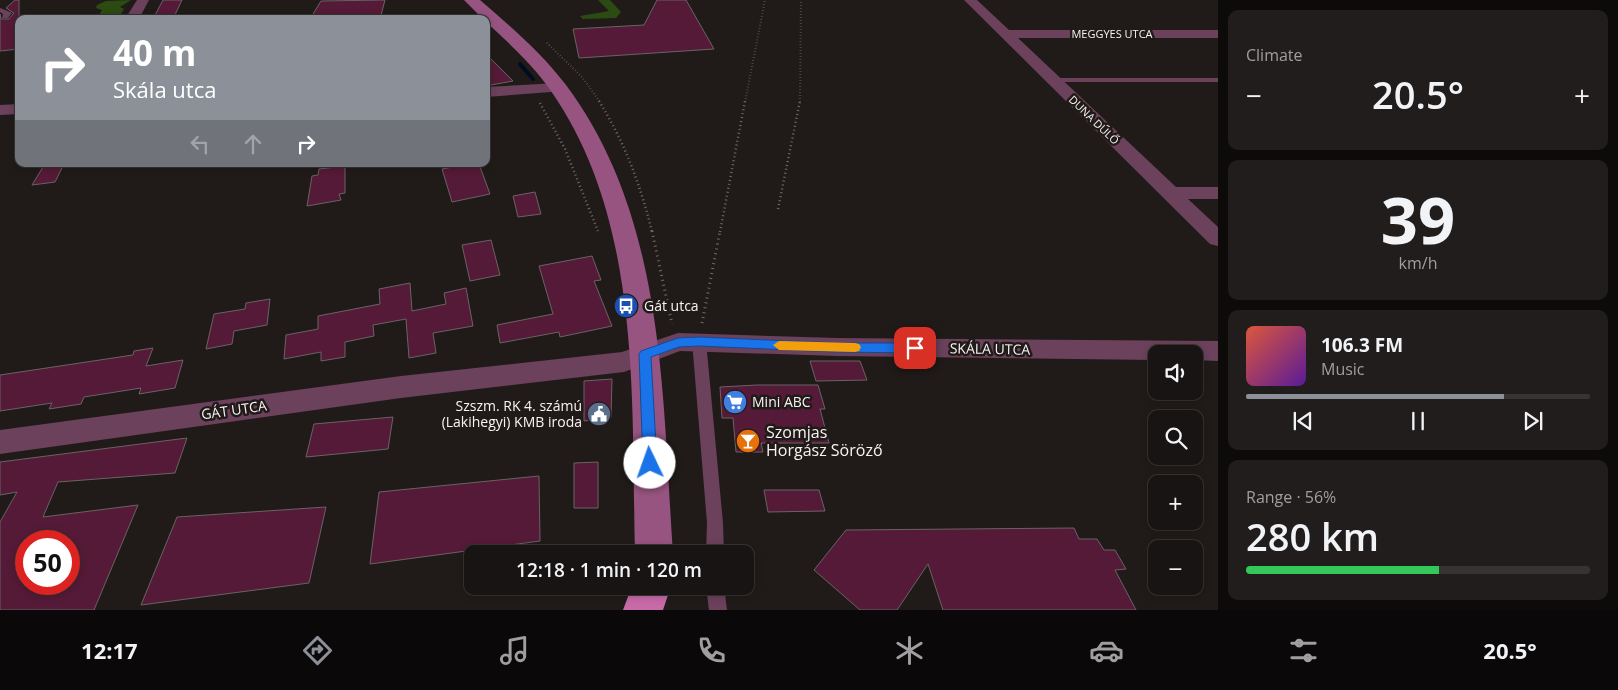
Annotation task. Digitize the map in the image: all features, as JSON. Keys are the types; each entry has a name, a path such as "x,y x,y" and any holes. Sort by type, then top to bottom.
{"highway":[{"path":"642,610 650,595"}],"main road":[{"path":"471,0 485,15"},
{"path":"490,21 524,50 558,88 576,116 595,153 627,243 642,326 645,354 654,545"},
{"path":"654,595 654,610"}],"street":[{"path":"134,15 143,0"},
{"name":"DUNA DŰLŐ","path":"970,0 1218,239"},
{"name":"MEGGYES UTCA","path":"1005,34 1218,34"},
{"path":"490,92 558,88"},
{"path":"0,110 15,110"},
{"path":"1170,193 1218,193"},
{"name":"SKÁLA UTCA","path":"645,354 678,342 701,330 837,347 1218,351"},
{"name":"GÁT UTCA","path":"0,442 401,387 624,362 645,354"}],"lane":[{"path":"0,5 5,0"},
{"path":"0,10 8,13 5,16"},
{"path":"1053,80 1218,80"},
{"path":"701,330 715,545"},
{"path":"716,595 718,610"}],"path":[{"path":"701,330 765,0"},
{"path":"778,208 801,96 802,0"},
{"path":"532,90 553,123 571,160 598,232"}],"green space":[{"path":"131,0 120,7 124,9 120,15 99,15 102,10 96,8 97,5 106,1"},
{"path":"598,0 610,0 621,12 616,18 583,19 580,16 609,11"}],"building":[{"path":"15,0 19,0 19,15 15,15 15,49 0,51 0,14 1,19 9,19 14,13 6,8"},
{"path":"163,0 182,0 175,15 155,15"},
{"path":"385,0 381,15 312,15 321,1"},
{"path":"657,0 686,0 714,49 579,58 573,29 644,25"},
{"path":"490,58 513,81 490,84"},
{"path":"43,167 62,167 55,182 32,185"},
{"path":"345,167 345,193 339,194 341,200 307,206 312,176 318,175 319,169"},
{"path":"480,167 490,194 452,202 442,169"},
{"path":"535,192 541,214 518,217 513,196"},
{"path":"491,240 500,275 470,281 462,245"},
{"path":"592,256 601,280 594,281 612,326 560,337 559,332 500,343 497,325 553,314 539,266"},
{"path":"410,283 412,311 446,304 444,293 466,288 473,326 433,333 436,353 409,358 406,319 373,325 374,336 345,342 345,357 321,361 321,352 284,359 286,335 318,329 318,316 380,304 379,289"},
{"path":"270,299 267,325 234,331 232,344 206,349 214,314 245,309 246,303"},
{"path":"153,348 146,366 183,360 175,388 139,394 141,388 84,397 81,404 49,409 52,403 0,411 0,375 133,355 134,351"},
{"path":"810,361 860,361 867,380 816,381"},
{"path":"612,379 611,417 584,421 584,381"},
{"path":"818,385 825,409 820,409 829,443 761,443 763,452 736,452 733,418 722,418 720,387"},
{"path":"393,417 388,449 306,457 314,424"},
{"path":"187,438 175,473 58,482 43,517 138,505 94,610 0,610 0,522 17,492 0,495 0,462"},
{"path":"598,462 598,508 574,508 574,463"},
{"path":"539,476 540,541 510,545 464,545 464,551 370,564 379,492"},
{"path":"764,490 819,490 825,511 768,512"},
{"path":"326,507 309,583 141,605 177,517"},
{"path":"1074,528 1079,539 1097,539 1104,550 1115,550 1126,569 1115,570 1136,610 943,610 928,564 897,610 860,610 814,570 846,530"}],"waterway":[{"path":"520,64 533,79"}],"slow traffic":[{"path":"779,345 855,347"}],"place":[{"name":"Gát utca","path":"626,306"},
{"name":"Mini ABC","path":"735,402"},
{"name":"Szszm. RK 4. számú (Lakihegyi) KMB iroda","path":"599,414"},
{"name":"Szomjas Horgász Söröző","path":"748,441"}],"route":[{"path":"650,463 645,354 678,342 699,341 837,347 915,348"}]}
